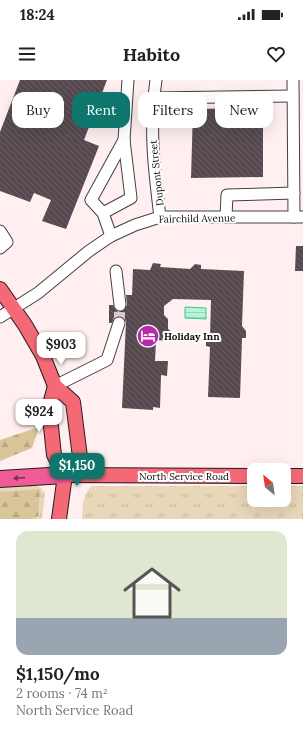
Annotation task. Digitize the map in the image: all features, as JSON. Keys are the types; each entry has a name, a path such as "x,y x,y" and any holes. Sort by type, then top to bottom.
{"highway":[{"path":"0,479 65,475"}],"main road":[{"path":"0,289 14,308 43,356 55,386 73,402 80,457 78,463 65,475"},
{"path":"55,386 49,408 54,455 65,475 59,519"},
{"name":"North Service Road","path":"65,475 247,476"},
{"path":"291,476 303,476"}],"street":[{"path":"103,213 131,198 124,140 128,80"},
{"name":"Dupont Street","path":"155,92 156,80"},
{"path":"293,80 294,193 298,217"},
{"path":"207,97 294,96"},
{"name":"Dupont Street","path":"152,128 152,152 160,217"},
{"path":"111,236 103,213 91,200 124,140"},
{"path":"226,217 227,194 294,193"},
{"name":"Fairchild Avenue","path":"0,316 38,293 89,250 111,236 135,224 160,217 298,217"},
{"path":"0,231 7,242 0,248"},
{"path":"116,271 120,305"},
{"path":"55,386 107,360 119,323"}],"green space":[{"path":"39,427 32,448 0,461 0,440"},
{"path":"34,484 41,488 45,493 42,519 0,519 0,488"},
{"path":"92,486 247,486 247,507 291,507 291,486 303,486 303,519 82,519 83,505 86,493"},
{"path":"40,489 38,516 32,519 0,519 0,492"}],"shaded area":[{"path":"185,307 206,308 206,319 185,318"}],"building":[{"path":"20,80 107,80 102,92 72,92 72,128 89,128 84,140 99,146 66,229 42,221 51,200 34,193 30,202 0,191 0,132 12,101 12,128 64,128 64,92 15,92"},
{"path":"207,109 215,109 215,128 263,128 263,177 191,178 192,128 207,128"},
{"path":"296,246 303,246 303,271 295,271"},
{"name":"Holiday Inn","path":"153,263 161,264 160,267 190,269 195,264 201,265 201,269 244,271 242,326 246,331 246,338 242,338 240,398 208,397 210,347 206,346 206,339 210,336 211,300 173,299 164,306 164,315 168,319 168,329 173,333 172,341 156,340 155,361 168,361 167,376 161,375 160,408 153,407 153,410 122,408 126,322 124,318 118,316 114,318 112,323 109,323 109,305 113,305 118,312 124,310 127,305 126,295 132,295 133,269 150,270"}],"tunnel":[{"path":"119,323 120,305"}],"place":[{"name":"Holiday Inn","path":"148,336"}]}
